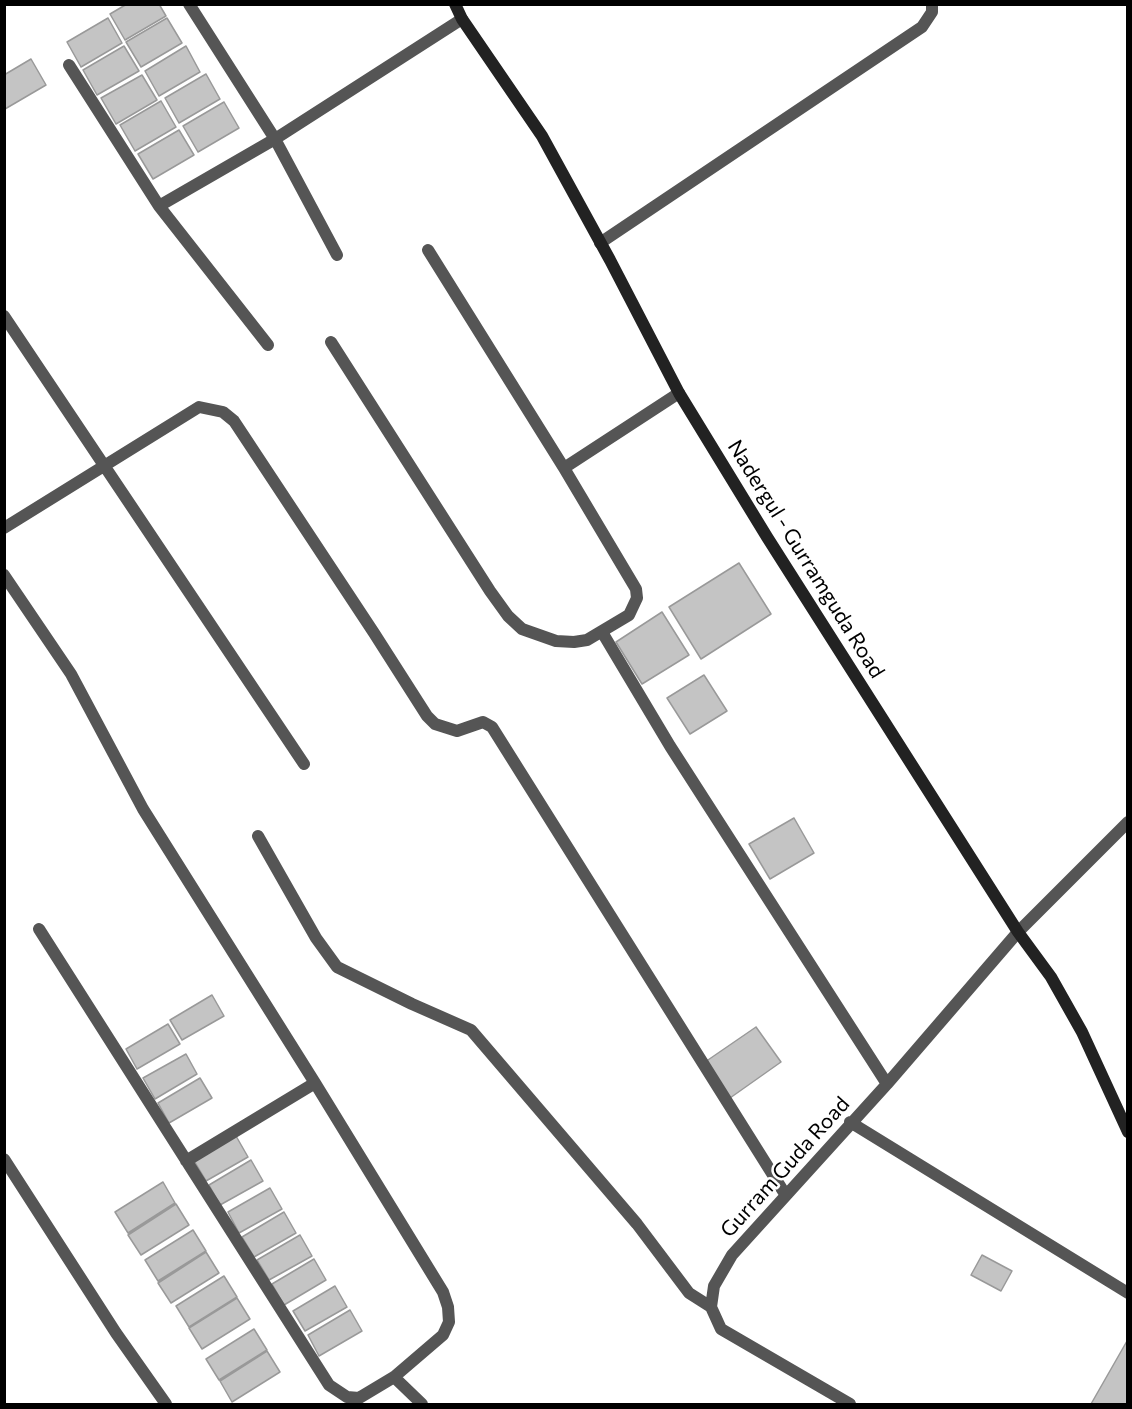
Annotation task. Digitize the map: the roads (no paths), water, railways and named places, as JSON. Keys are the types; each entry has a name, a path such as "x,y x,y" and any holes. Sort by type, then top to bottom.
{"main road":[{"name":"Nadergul - Gurramguda Road","path":"455,4 462,19 542,136 679,393 767,537 1018,932 1056,986 1082,1032 1128,1132"}],"street":[{"path":"189,4 275,139 337,255"},
{"path":"600,243 922,27 932,12 932,4"},
{"path":"159,206 275,139 462,19"},
{"path":"69,65 159,206 268,345"},
{"path":"331,342 508,616 522,629 556,641 574,642 587,640 629,615 634,609 637,598 636,589 564,468 428,250"},
{"path":"4,316 304,764"},
{"path":"564,468 679,393"},
{"path":"4,528 199,407 223,412 234,421 427,716 435,724 457,731 483,722 492,727 785,1194"},
{"path":"4,575 71,674 143,809 443,1292 448,1307 449,1322 443,1335 394,1377 359,1398 347,1397 330,1385 39,929"},
{"path":"602,632 670,746 887,1084"},
{"name":"Gurram Guda Road","path":"711,1307 714,1286 732,1255 850,1122 887,1084 1018,932 1128,822"},
{"path":"258,836 316,938 337,967 402,1000 471,1030 637,1224 689,1293 711,1307 721,1329 850,1404"},
{"path":"186,1161 315,1083"},
{"path":"850,1122 1128,1293"},
{"path":"4,1159 116,1333 166,1404"},
{"path":"394,1377 422,1404"}]}
